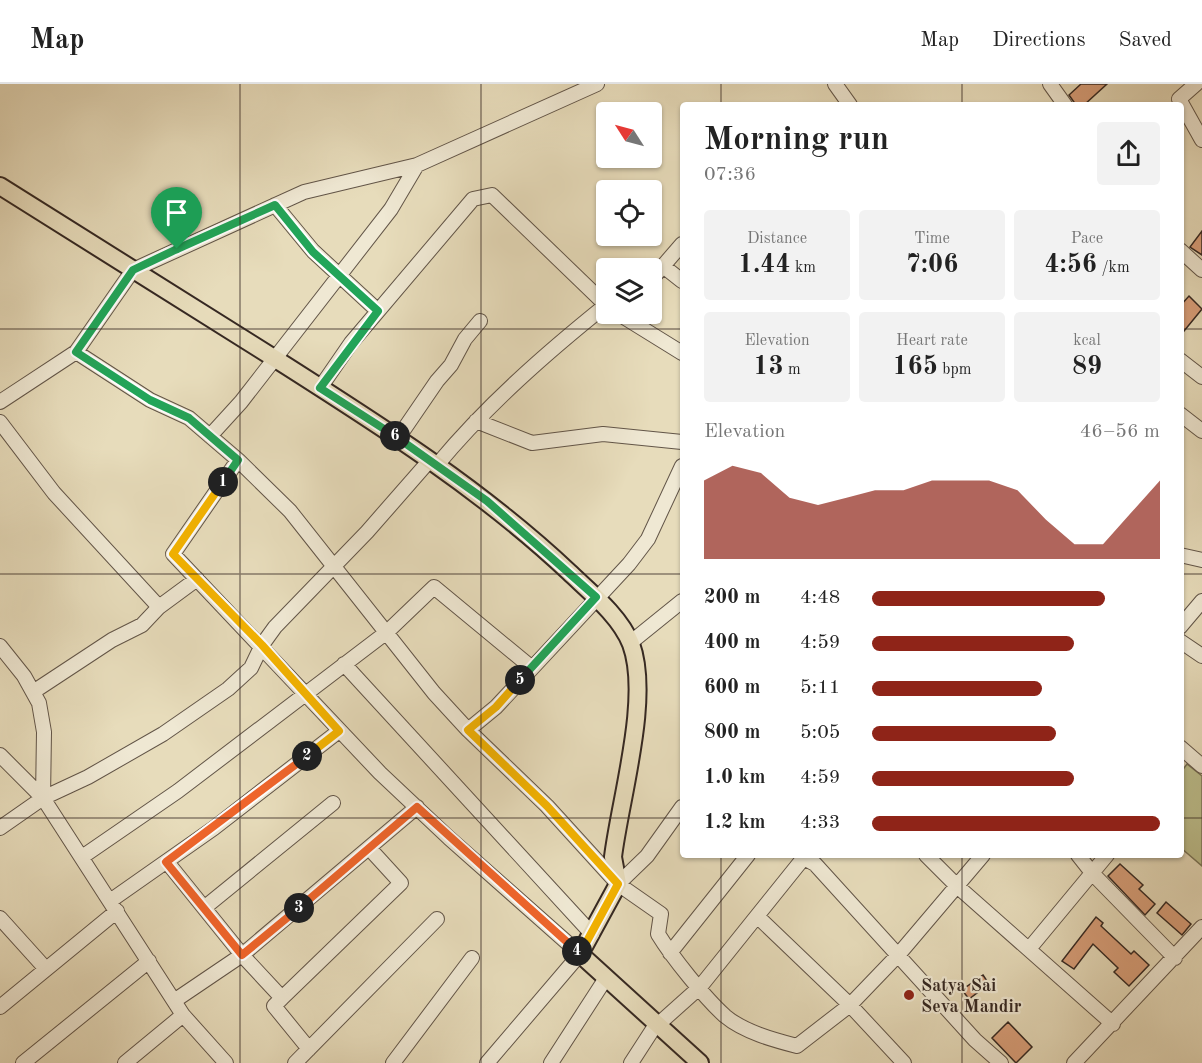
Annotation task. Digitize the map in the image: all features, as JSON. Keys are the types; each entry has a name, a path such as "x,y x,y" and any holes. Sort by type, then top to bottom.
{"main road":[{"path":"0,186 433,462 487,501 596,597 619,625 630,643 638,696 613,857 618,884 580,954 658,1024 691,1059"}],"street":[{"path":"0,402 76,352 133,270 304,192 417,165 597,84"},
{"path":"835,84 848,102"},
{"path":"1181,102 1179,99 1196,84"},
{"path":"1052,85 1063,102"},
{"path":"1184,108 1202,140"},
{"path":"210,436 241,402 391,209 417,165"},
{"path":"320,388 378,311 473,199 492,195 596,295"},
{"path":"275,205 313,252 378,311"},
{"path":"680,246 663,266 680,279"},
{"path":"1184,254 1202,270"},
{"path":"0,828 43,798 88,777 200,710 251,668 274,627 433,462 547,353 596,313"},
{"path":"398,438 437,381 451,365 465,339 480,321"},
{"path":"635,324 680,352"},
{"path":"76,352 150,400 189,418 238,460 290,511 434,693 468,730 547,806 618,884 661,914 658,934 670,952 726,1017 765,1037 797,1046 850,1005 899,954 980,858"},
{"path":"1184,363 1202,378"},
{"path":"1184,417 1202,431"},
{"path":"476,421 532,443 603,434 680,441"},
{"path":"0,422 54,493 159,607"},
{"path":"238,460 173,554 262,645 339,731 417,807 580,954 488,1063"},
{"path":"468,730 496,707 629,564 677,493 680,477"},
{"path":"1184,556 1202,560"},
{"path":"33,692 112,640 142,625 159,607 197,579"},
{"path":"82,857 178,791 387,632 434,587 532,668"},
{"path":"1184,622 1202,601"},
{"path":"630,643 680,603"},
{"path":"1184,644 1202,656"},
{"path":"0,646 39,703 44,732 43,798"},
{"path":"344,664 591,934"},
{"path":"0,1007 166,862 339,731"},
{"path":"1184,754 1202,766"},
{"path":"0,755 43,798 183,1015 226,1063"},
{"path":"204,908 333,803"},
{"path":"174,1001 242,955 417,807"},
{"path":"618,884 647,856 680,810"},
{"path":"309,1049 274,1006 401,883 369,848"},
{"path":"670,952 746,858"},
{"path":"631,1063 658,1024 700,987 804,858"},
{"path":"806,858 815,864 899,954 975,1040 1001,1063"},
{"path":"929,858 957,886 1113,1024"},
{"path":"1080,858 1093,874 1175,958"},
{"path":"1029,949 1105,858"},
{"path":"166,862 242,955 282,998"},
{"path":"758,917 850,1005 904,1063"},
{"path":"0,918 46,969"},
{"path":"295,1063 436,918"},
{"path":"1074,1063 1202,927"},
{"path":"393,1063 472,958"},
{"path":"23,1063 148,962"},
{"path":"550,1063 606,978"},
{"path":"134,1060 183,1015"}],"green space":[{"path":"1187,764 1202,776 1202,866 1184,851 1184,768"}],"building":[{"path":"1081,84 1107,84 1087,102 1074,102 1069,95"},
{"path":"1202,231 1202,255 1190,247"},
{"path":"1189,296 1202,309 1184,331 1184,302"},
{"path":"1120,864 1143,885 1139,889 1155,904 1145,915 1108,876"},
{"path":"1166,902 1191,924 1182,935 1157,913"},
{"path":"1096,917 1103,923 1101,926 1131,954 1134,951 1149,965 1129,986 1114,972 1118,968 1093,944 1074,969 1062,961"},
{"path":"983,975 989,984 969,999 962,990"},
{"path":"1008,1022 1032,1047 1016,1063 992,1038"}],"place":[{"name":"Satya Sai Seva Mandir","path":"909,995"}],"route":[{"path":"275,205 313,252 378,311 351,343 320,388 408,444 487,501 596,597 496,707 468,730 547,806 618,884 580,954 417,807 242,955 166,862 214,828 339,731 262,645 173,554 238,460 189,418 150,400 76,352 133,270 177,249 275,205"}]}
